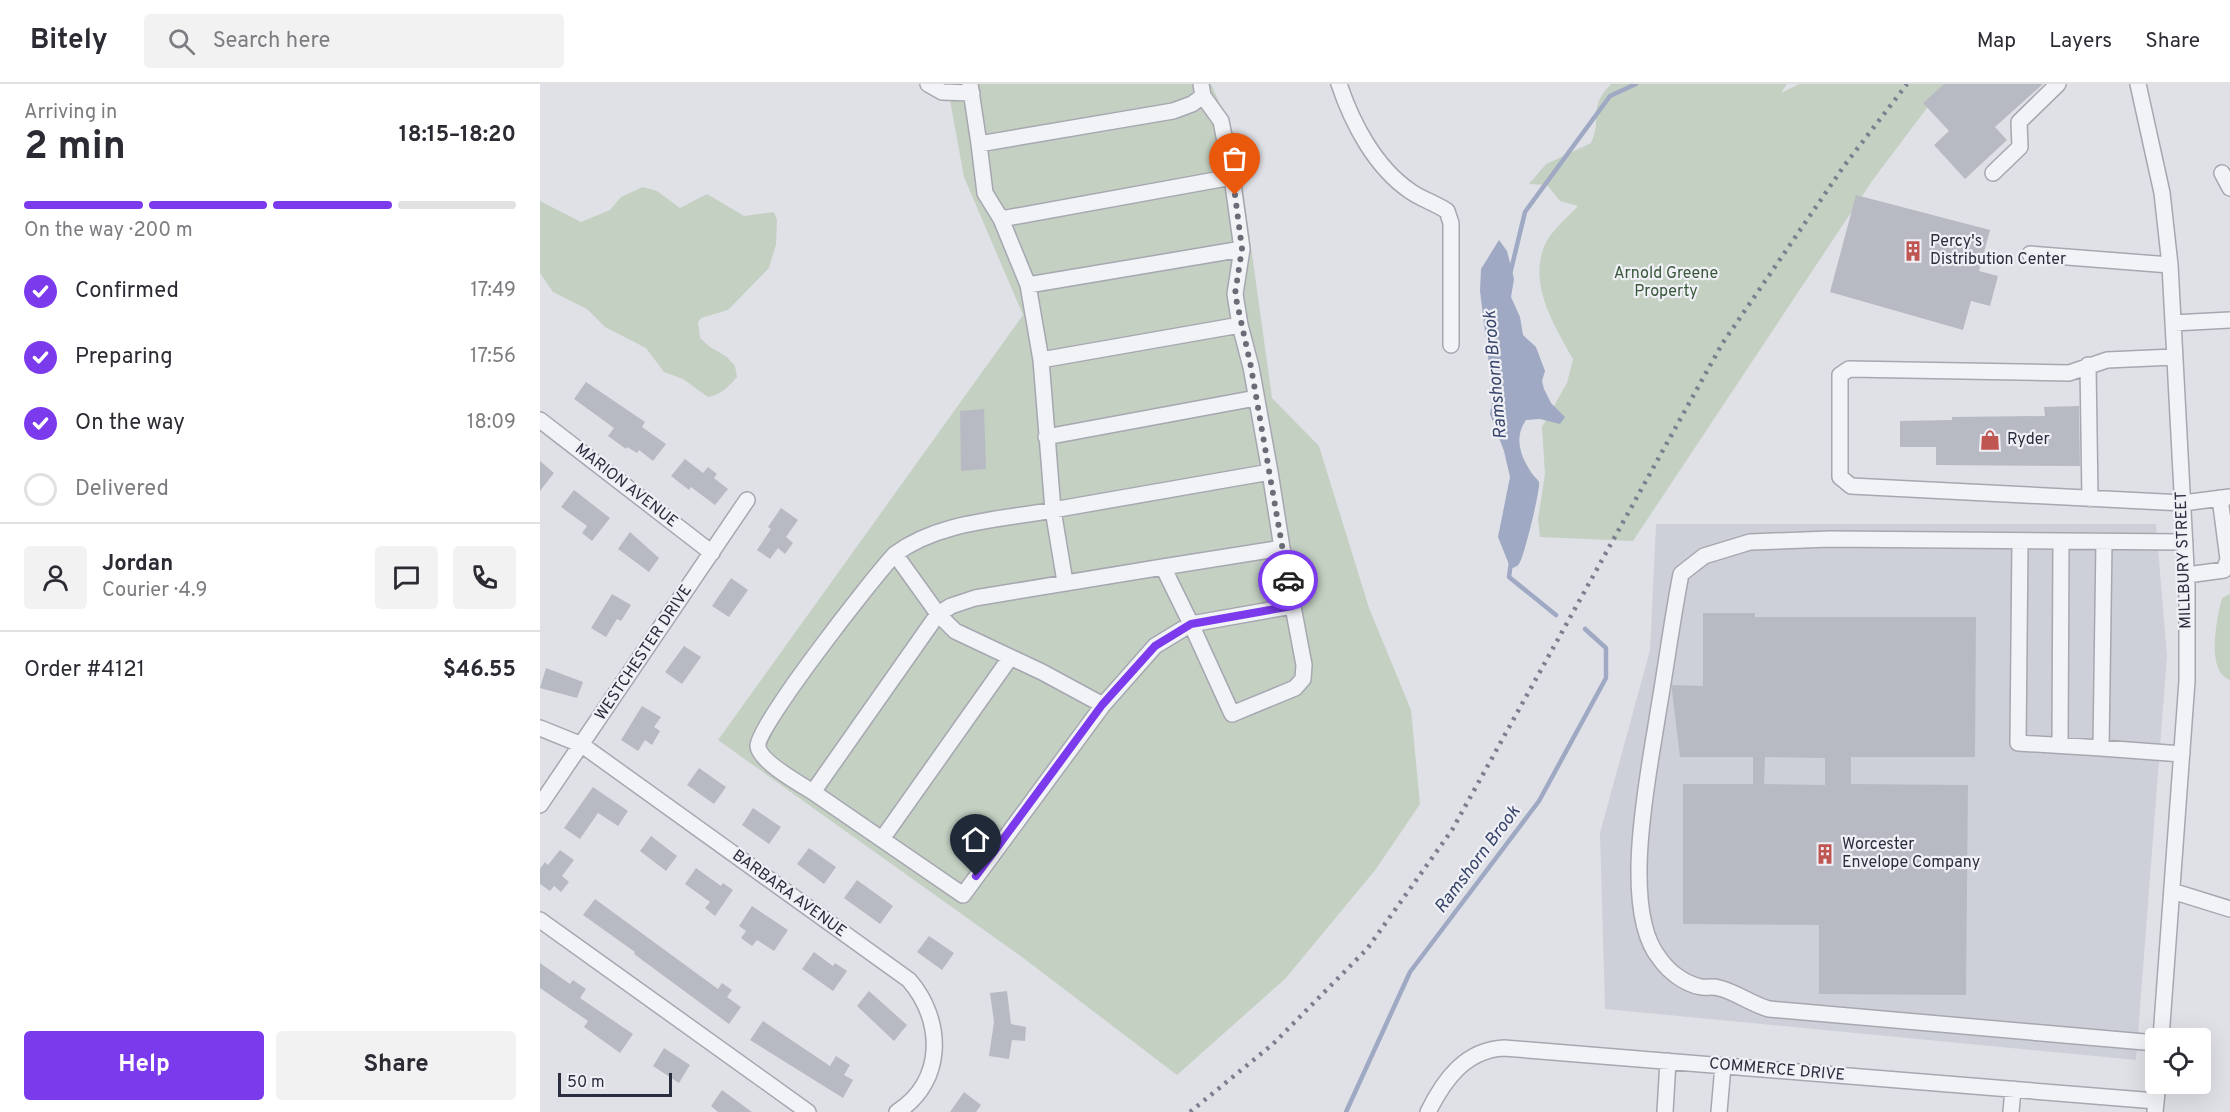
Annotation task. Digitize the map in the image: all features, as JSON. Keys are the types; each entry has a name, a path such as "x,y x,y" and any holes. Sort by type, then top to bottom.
{"street":[{"path":"927,84 942,92 971,89 985,193 1001,219 1028,285 1041,360 1053,510 1065,582"},
{"path":"1339,84 1346,105 1377,159 1391,176 1412,192 1447,211 1451,223 1452,345"},
{"path":"1993,173 2020,147 2019,122 2058,84"},
{"name":"MILLBURY STREET","path":"2138,84 2162,193 2170,265 2187,575 2187,681 2162,1028"},
{"path":"979,144 1173,111 1192,104 1202,90 1221,121 1242,249 1235,294 1270,472 1281,548 1304,665 1303,679 1287,692 1232,714 1163,567"},
{"path":"2222,174 2230,188"},
{"path":"1001,219 1232,177"},
{"path":"1028,285 1242,249"},
{"path":"2030,254 2170,265"},
{"path":"2173,323 2230,320"},
{"path":"1041,360 1240,325"},
{"path":"2174,357 2107,360 2069,372 1849,369 1840,375 1840,477 1851,486 2183,503 2225,498 2228,559 2224,570 2187,575"},
{"path":"2088,365 2090,499"},
{"path":"1046,437 1256,398"},
{"name":"MARION AVENUE","path":"540,420 712,552"},
{"path":"1270,472 956,527 919,537 895,554 859,597 779,707 758,742 758,749 767,761 963,895 1102,705 1155,646 1191,624 1292,606"},
{"name":"WESTCHESTER DRIVE","path":"540,805 747,500"},
{"path":"2145,1042 1769,1009 1750,1004 1719,988 1699,986 1676,976 1658,958 1647,934 1641,903 1643,813 1681,574 1704,556 1750,542 1830,539 2185,542"},
{"path":"2020,542 2018,743 2182,754"},
{"path":"2060,746 2061,542"},
{"path":"2101,748 2104,542"},
{"path":"813,792 938,614 975,598 1281,548"},
{"path":"895,554 938,614 955,631 1102,705"},
{"path":"882,839 1010,658"},
{"name":"BARBARA AVENUE","path":"540,728 582,745 897,971 919,991 932,1017 935,1032 933,1061 921,1088 897,1112"},
{"path":"2172,891 2230,909"},
{"path":"540,920 808,1112"},
{"name":"COMMERCE DRIVE","path":"1428,1112 1442,1088 1463,1062 1476,1053 1490,1049 2013,1089 2156,1106"},
{"path":"1665,1112 1668,1061"},
{"path":"1719,1112 1723,1066"},
{"path":"2011,1112 2013,1089"}],"shaded area":[{"path":"1656,524 2156,524 2167,656 2136,1060 1605,1009 1600,833 1650,650"}],"green space":[{"path":"947,84 1211,84 1236,139 1272,398 1319,446 1369,608 1411,710 1420,804 1376,869 1285,979 1177,1075 1022,957 718,740 1023,315 964,177"},
{"name":"Arnold Greene Property","path":"1611,84 1787,84 1781,93 1799,84 1945,84 1872,181 1633,541 1540,537 1538,519 1545,474 1542,427 1567,383 1573,359 1546,306 1540,278 1540,264 1545,244 1578,206 1560,201 1547,185 1529,184 1546,164 1591,143 1596,126 1599,100"},
{"path":"643,187 657,191 680,208 707,194 744,216 774,212 777,220 776,244 769,268 728,310 701,318 698,322 700,338 727,357 735,366 737,377 724,390 713,396 708,397 683,379 664,372 646,348 605,327 587,309 553,292 540,273 540,201 581,222 610,210 621,197"},
{"path":"2230,594 2230,680 2222,675 2218,666 2215,643 2222,598"}],"water":[{"path":"1499,240 1507,251 1514,279 1511,297 1520,317 1523,335 1536,347 1545,371 1542,381 1544,389 1551,403 1565,417 1560,424 1540,419 1526,420 1522,427 1520,448 1533,475 1539,481 1539,487 1522,557 1519,564 1513,568 1510,567 1498,537 1510,477 1504,451 1490,414 1493,397 1480,291 1481,269"}],"building":[{"path":"1944,84 2043,84 1995,127 2007,140 1965,179 1934,145 1949,131 1923,103"},
{"name":"Percy's Distribution Center","path":"1856,195 1990,230 1979,271 1998,276 1990,306 1971,301 1963,330 1830,292"},
{"path":"586,382 645,422 642,427 666,444 653,461 639,450 637,453 627,447 626,449 608,436 614,428 574,399"},
{"name":"Ryder","path":"2079,406 2080,466 1936,465 1936,447 1900,447 1900,421 1952,420 1952,417 2045,416 2044,407"},
{"path":"984,409 986,469 961,471 960,411"},
{"path":"685,459 703,473 708,467 717,474 714,478 728,489 715,505 691,487 689,490 671,476"},
{"path":"540,461 554,473 540,491"},
{"path":"574,490 610,518 592,541 582,533 587,526 561,507"},
{"path":"781,508 798,520 786,537 793,543 785,554 778,548 770,559 757,550 771,529 768,527"},
{"path":"630,532 659,558 649,572 618,549"},
{"path":"731,578 748,590 729,617 712,606"},
{"path":"612,594 631,605 621,621 617,619 606,637 591,628"},
{"name":"Worcester Envelope Company","path":"1703,613 1755,613 1755,617 1976,617 1975,757 1851,757 1851,784 1968,785 1966,995 1819,994 1819,925 1683,924 1683,784 1753,784 1753,757 1680,757 1672,685 1703,686","holes":["1765,757 1825,758 1825,785 1764,784"]},
{"path":"684,646 701,657 682,684 665,672"},
{"path":"546,668 583,682 577,698 540,688"},
{"path":"642,706 661,717 654,727 660,731 652,745 645,740 638,751 621,740"},
{"path":"699,768 726,787 714,804 687,785"},
{"path":"593,787 628,811 618,826 598,813 580,839 564,828"},
{"path":"753,808 781,827 769,844 742,825"},
{"path":"651,836 677,856 666,871 640,851"},
{"path":"809,848 836,867 824,884 797,864"},
{"path":"560,850 574,860 562,876 569,882 561,892 554,886 550,891 540,884 540,869 545,862 548,865"},
{"path":"696,868 721,886 723,883 733,890 715,916 705,908 710,902 685,884"},
{"path":"857,880 893,906 880,924 844,898"},
{"path":"595,899 718,989 722,983 732,990 727,997 741,1007 729,1024 583,915"},
{"path":"752,906 788,930 774,951 757,940 752,946 741,938 746,931 739,926"},
{"path":"929,936 954,953 942,970 917,952"},
{"path":"814,952 833,966 835,963 847,971 833,991 802,969"},
{"path":"540,963 570,984 573,980 586,989 580,998 633,1034 620,1053 584,1027 588,1021 540,988"},
{"path":"869,991 907,1025 894,1041 857,1006"},
{"path":"1007,991 1011,1024 1026,1027 1025,1041 1012,1040 1009,1059 989,1056 994,1022 990,993"},
{"path":"763,1021 830,1066 836,1056 850,1065 844,1075 853,1080 843,1098 750,1040"},
{"path":"664,1048 690,1065 679,1083 653,1066"},
{"path":"722,1090 752,1112 718,1112 711,1106"},
{"path":"964,1092 981,1105 976,1112 950,1112"}],"waterway":[{"name":"Ramshorn Brook","path":"1510,274 1525,212 1610,96 1636,84"},
{"name":"Ramshorn Brook","path":"1511,562 1509,577 1556,615"},
{"name":"Ramshorn Brook","path":"1346,1112 1410,972 1539,801 1606,678 1606,648 1585,629"}],"railway":[{"path":"1190,1112 1273,1044 1367,949 1452,830 1722,344 1844,166 1907,84"}],"way so far":[{"path":"1235,195 1242,249 1235,294 1251,367 1288,580"}],"place":[{"name":"Percy's Distribution Center","path":"1913,251"},
{"name":"Ryder","path":"1990,440"},
{"name":"Worcester Envelope Company","path":"1825,854"}],"route":[{"path":"976,876 1102,705 1155,646 1191,624 1292,606 1288,580"}]}
